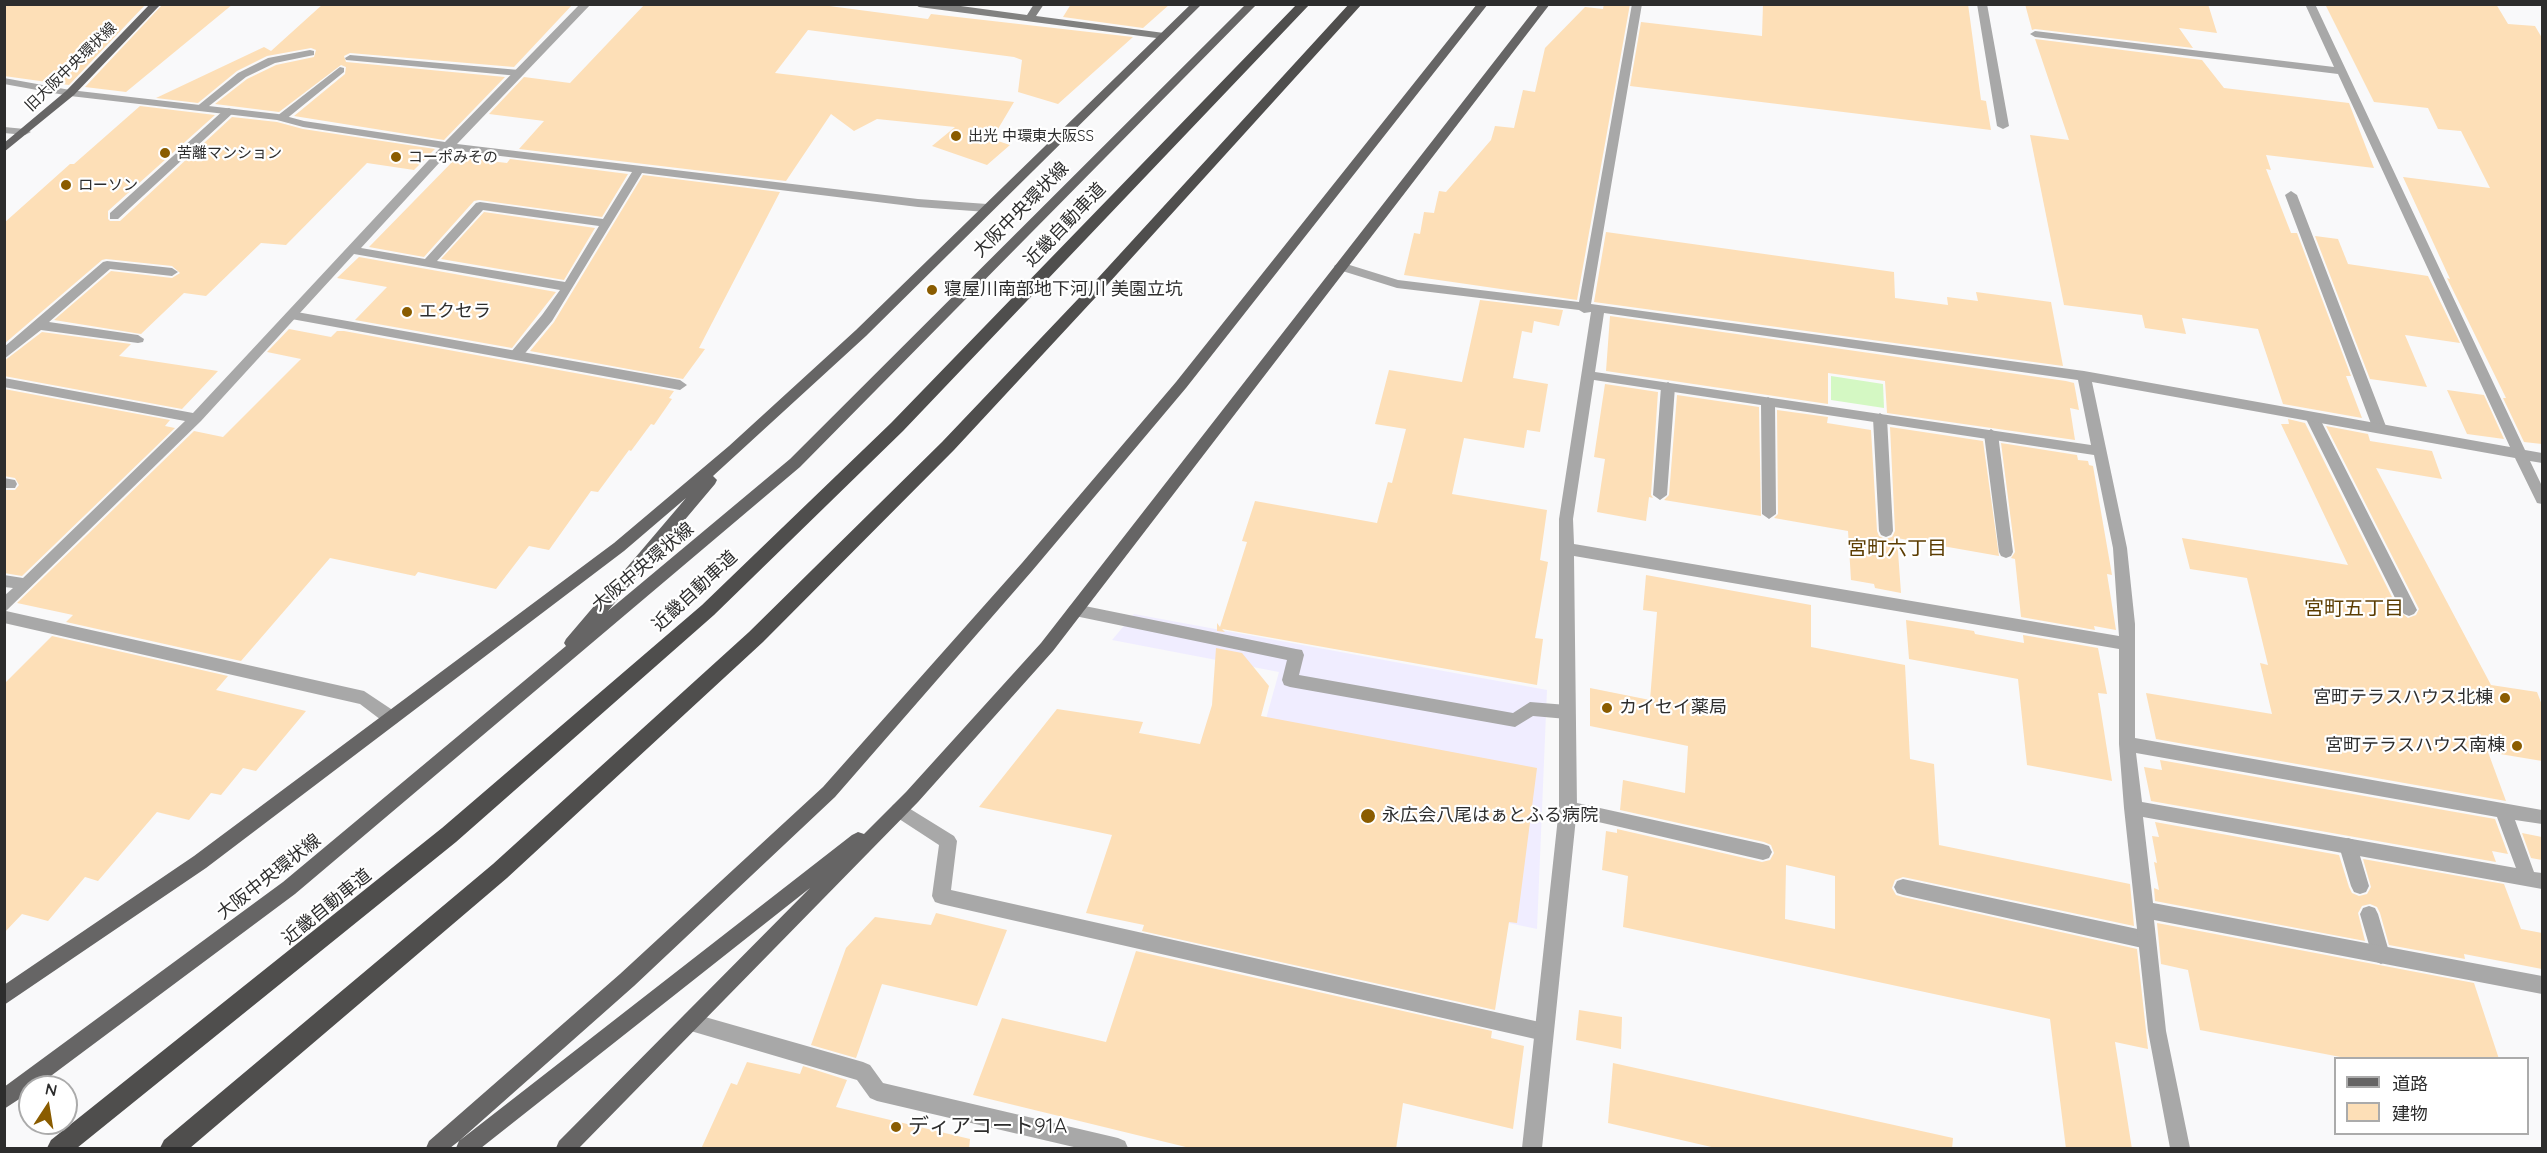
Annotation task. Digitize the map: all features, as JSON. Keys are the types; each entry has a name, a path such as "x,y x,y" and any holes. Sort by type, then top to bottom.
{"highway":[{"name":"近畿自動車道","path":"59,1149 449,835 708,610 897,427 1304,4"},
{"path":"172,1149 500,871 756,637 948,446 1103,281 1356,4"}],"main road":[{"name":"旧大阪中央環状線","path":"4,149 69,93 156,4"},
{"path":"4,996 200,862 619,547 734,450 861,333 1197,4"},
{"path":"1164,36 1207,4"},
{"name":"大阪中央環状線","path":"4,1099 290,888 795,464 1252,4"},
{"path":"436,1149 627,980 829,792 1027,567 1181,385 1483,4"},
{"path":"566,1149 906,804 1047,647 1340,266 1545,5"},
{"path":"541,679 734,450"},
{"path":"466,1149 906,804"}],"street":[{"path":"4,606 196,417 448,146 585,4"},
{"path":"919,4 1164,36"},
{"path":"1029,19 1039,4"},
{"path":"1532,1149 1568,808 1566,519 1588,375 1591,310 1637,4"},
{"path":"1982,4 2003,126"},
{"path":"2310,4 2542,499"},
{"path":"2035,34 2341,71"},
{"path":"200,108 243,75 272,60 310,53"},
{"path":"350,58 519,73"},
{"path":"281,118 340,70"},
{"path":"4,81 69,93 281,118 303,124 448,146 918,203 987,208"},
{"path":"114,216 229,111"},
{"path":"4,130 25,132"},
{"path":"516,355 547,318 568,287 639,169"},
{"path":"2291,195 2380,429"},
{"path":"428,263 480,206 607,223"},
{"path":"351,250 568,287"},
{"path":"4,355 106,265 172,272"},
{"path":"1340,266 1398,284 1591,310 1635,313 2084,376 2542,458"},
{"path":"291,315 680,385"},
{"path":"39,325 138,339"},
{"path":"1588,375 2100,451"},
{"path":"2084,376 2120,548 2127,644 2127,744 2133,808 2157,1031 2180,1149"},
{"path":"4,382 196,417"},
{"path":"1660,495 1668,387"},
{"path":"1768,402 1769,514"},
{"path":"2312,417 2409,610"},
{"path":"1880,418 1886,531"},
{"path":"1991,434 2006,552"},
{"path":"1567,549 2127,644"},
{"path":"4,581 26,584"},
{"path":"1075,610 1296,655 1290,680 1515,720 1530,709 1567,712"},
{"path":"4,617 364,698 391,718"},
{"path":"2127,744 2542,817"},
{"path":"906,804 948,840 941,896 1544,1032"},
{"path":"1568,808 1763,852"},
{"path":"2133,808 2535,879"},
{"path":"2503,810 2535,879"},
{"path":"2348,846 2360,886"},
{"path":"1903,887 2147,940"},
{"path":"2144,910 2542,985"},
{"path":"2369,914 2381,955"},
{"path":"691,1022 862,1072 878,1091 1118,1149"}],"shaded area":[{"path":"1134,614 1547,690 1537,929 1226,863 1279,672 1112,640"}],"green space":[{"path":"1831,376 1883,384 1884,408 1831,400"}],"building":[{"path":"4,4 146,4 69,85 4,76"},
{"path":"163,4 233,4 126,92 85,87"},
{"path":"323,4 573,4 514,67 350,53 344,56 346,62 505,77 444,140 294,116 345,74 346,67 341,65 279,112 215,104 247,79 276,65 314,57 316,50 311,48 267,56 237,71 198,103 156,98 264,47 271,51"},
{"path":"645,4 814,4 928,19 931,14 1133,37 1058,104 1018,92 1022,60 1014,57 808,30 775,73 1014,102 992,139 1010,145 987,165 932,146 955,127 877,119 854,131 831,114 786,181 519,149 544,121 489,114 524,77 570,83"},
{"path":"1071,4 1170,4 1143,28 1063,17"},
{"path":"1604,4 1630,4 1577,300 1404,275 1414,233 1420,234 1424,212 1434,213 1439,191 1446,192 1491,140 1495,126 1514,128 1523,90 1535,92 1545,48 1585,7 1603,9"},
{"path":"1763,4 1968,4 1981,100 1986,101 1991,130 1630,86 1641,22 1762,36"},
{"path":"2025,4 2208,4 2217,33 2179,28 2193,48 2032,30"},
{"path":"2325,4 2496,4 2508,24 2535,26 2542,38 2542,444 2524,442 2503,398 2506,398 2447,278 2450,279 2403,177 2490,188 2461,131 2438,129 2428,108 2374,102"},
{"path":"2035,39 2202,60 2224,88 2349,103 2374,168 2266,155 2271,170 2266,169 2291,233 2297,233 2351,376 2346,376 2362,418 2283,404 2258,329 2182,318 2186,334 2145,328 2142,315 2064,305 2030,135 2069,140"},
{"path":"140,106 215,115 108,211 110,221 120,221 232,117 277,122 303,129 435,149 414,170 367,163 286,245 261,243 206,296 184,293 141,334 54,320 111,271 172,278 180,273 172,266 106,259 4,344 4,223"},
{"path":"457,157 507,163 510,159 628,174 602,217 479,200 474,201 424,257 369,247"},
{"path":"643,175 780,192 699,348 705,349 683,379 530,351 554,322"},
{"path":"484,212 595,228 564,280 441,259"},
{"path":"1606,232 1894,272 1895,298 1948,305 1947,297 1978,301 1976,292 2051,302 2063,366 1594,302"},
{"path":"2315,236 2338,239 2348,264 2428,276 2460,343 2405,335 2427,387 2370,379"},
{"path":"359,257 556,292 512,348 355,320 387,287 337,278"},
{"path":"1480,300 1563,310 1559,326 1534,321 1532,333 1522,331 1513,378 1548,384 1540,432 1527,430 1524,448 1464,438 1452,494 1547,510 1540,560 1548,562 1535,638 1543,639 1537,685 1222,629 1225,632 1217,631 1217,623 1220,627 1247,542 1242,541 1255,501 1377,523 1388,482 1392,483 1406,429 1375,424 1389,370 1462,382"},
{"path":"1610,316 2074,383 2079,410 2070,408 2075,440 1887,413 1885,381 1828,373 1828,404 1606,371"},
{"path":"289,329 331,337 337,331 344,331 674,391 669,398 672,399 654,425 651,424 631,451 629,450 598,492 591,491 549,550 529,546 496,589 418,572 415,576 330,558 241,661 66,622 73,615 17,603 194,431 223,437 301,359 267,352"},
{"path":"42,332 131,344 119,356 218,371 182,409 4,376 4,361"},
{"path":"1605,384 1658,392 1651,495 1653,498 1649,497 1646,521 1597,512 1605,459 1594,457"},
{"path":"4,389 170,420 165,426 175,428 22,576 4,573 4,490 15,490 19,485 15,478 4,476"},
{"path":"2447,390 2484,395 2504,439 2467,434"},
{"path":"1677,395 1759,407 1761,516 1664,500 1669,495"},
{"path":"1777,410 1828,417 1827,423 1871,430 1877,531 1879,536 1885,539 1892,537 1895,531 1890,427 1983,441 1999,556 1897,538 1901,593 1875,588 1874,584 1851,580 1848,531 1774,518 1778,514"},
{"path":"2288,419 2305,423 2399,611 2408,618 2416,615 2419,609 2326,426 2368,434 2370,441 2432,451 2442,479 2376,468 2491,685 2537,692 2542,705 2542,761 2488,752 2506,801 2156,739 2146,693 2272,714 2260,663 2268,665 2247,578 2190,569 2182,538 2348,565 2281,424 2289,424"},
{"path":"2001,443 2077,455 2078,460 2088,461 2089,465 2093,466 2112,575 2107,574 2116,630 2094,626 2095,630 2021,617 2015,559 2011,558 2015,552"},
{"path":"1646,575 1811,605 1811,647 1905,665 1910,759 1934,764 1939,845 2130,884 2134,926 1903,877 1895,880 1892,888 1896,895 1903,897 2137,949 2148,1049 2115,1042 2132,1149 2066,1149 2050,1019 1623,927 1628,876 1602,870 1606,831 1617,833 1617,829 1762,862 1770,860 1774,853 1771,845 1764,842 1620,810 1623,780 1685,793 1688,746 1590,726 1590,688 1650,700 1657,612 1643,610","holes":["1786,865 1835,876 1835,929 1785,919"]},
{"path":"1906,620 1974,631 1975,634 2024,643 2023,635 2098,648 2107,694 2098,693 2112,781 2027,765 2018,679 1909,659"},
{"path":"52,636 228,676 216,690 306,711 256,771 243,768 221,795 211,793 189,820 157,812 98,881 85,877 48,921 22,914 4,933 4,684"},
{"path":"1216,648 1242,653 1269,686 1261,716 1537,768 1517,923 1509,922 1495,1010 1142,931 1144,925 1086,913 1112,835 979,807 1057,709 1143,722 1139,733 1200,744 1212,705"},
{"path":"2160,760 2495,819 2508,854 2492,851 2496,862 2151,801 2144,767 2162,770"},
{"path":"2155,822 2339,855 2349,887 2352,893 2359,896 2367,894 2371,887 2363,859 2504,884 2521,929 2542,933 2542,969 2464,954 2465,959 2389,945 2380,913 2377,907 2370,904 2362,906 2358,913 2365,941 2155,901 2154,888 2159,890 2152,836 2159,837"},
{"path":"2522,833 2542,837 2542,860 2531,858"},
{"path":"936,913 1007,930 977,1006 882,984 856,1058 811,1045 846,948 875,917 931,925"},
{"path":"2157,923 2474,983 2498,1057 2341,1057 2200,1030 2188,970 2161,964"},
{"path":"1136,951 1492,1031 1491,1038 1524,1046 1513,1129 1403,1103 1396,1149 1194,1149 973,1095 1002,1018 1106,1042"},
{"path":"1579,1010 1622,1017 1621,1049 1576,1040"},
{"path":"747,1062 800,1074 803,1066 847,1080 836,1107 970,1139 969,1149 701,1149 731,1083 737,1085"},
{"path":"1613,1063 1953,1138 1952,1149 1720,1149 1608,1123"}],"place":[{"name":"出光 中環東大阪SS","path":"956,136"},
{"name":"苦離マンション","path":"165,153"},
{"name":"コーポみその","path":"396,157"},
{"name":"ローソン","path":"66,185"},
{"name":"寝屋川南部地下河川 美園立坑","path":"932,290"},
{"name":"エクセラ","path":"407,312"},
{"name":"宮町テラスハウス北棟","path":"2505,698"},
{"name":"カイセイ薬局","path":"1607,708"},
{"name":"宮町テラスハウス南棟","path":"2517,746"},
{"name":"永広会八尾はぁとふる病院","path":"1368,816"},
{"name":"ディアコート91A","path":"896,1127"}],"district":[{"name":"宮町六丁目","path":"1897,549"},
{"name":"宮町五丁目","path":"2354,609"}]}
